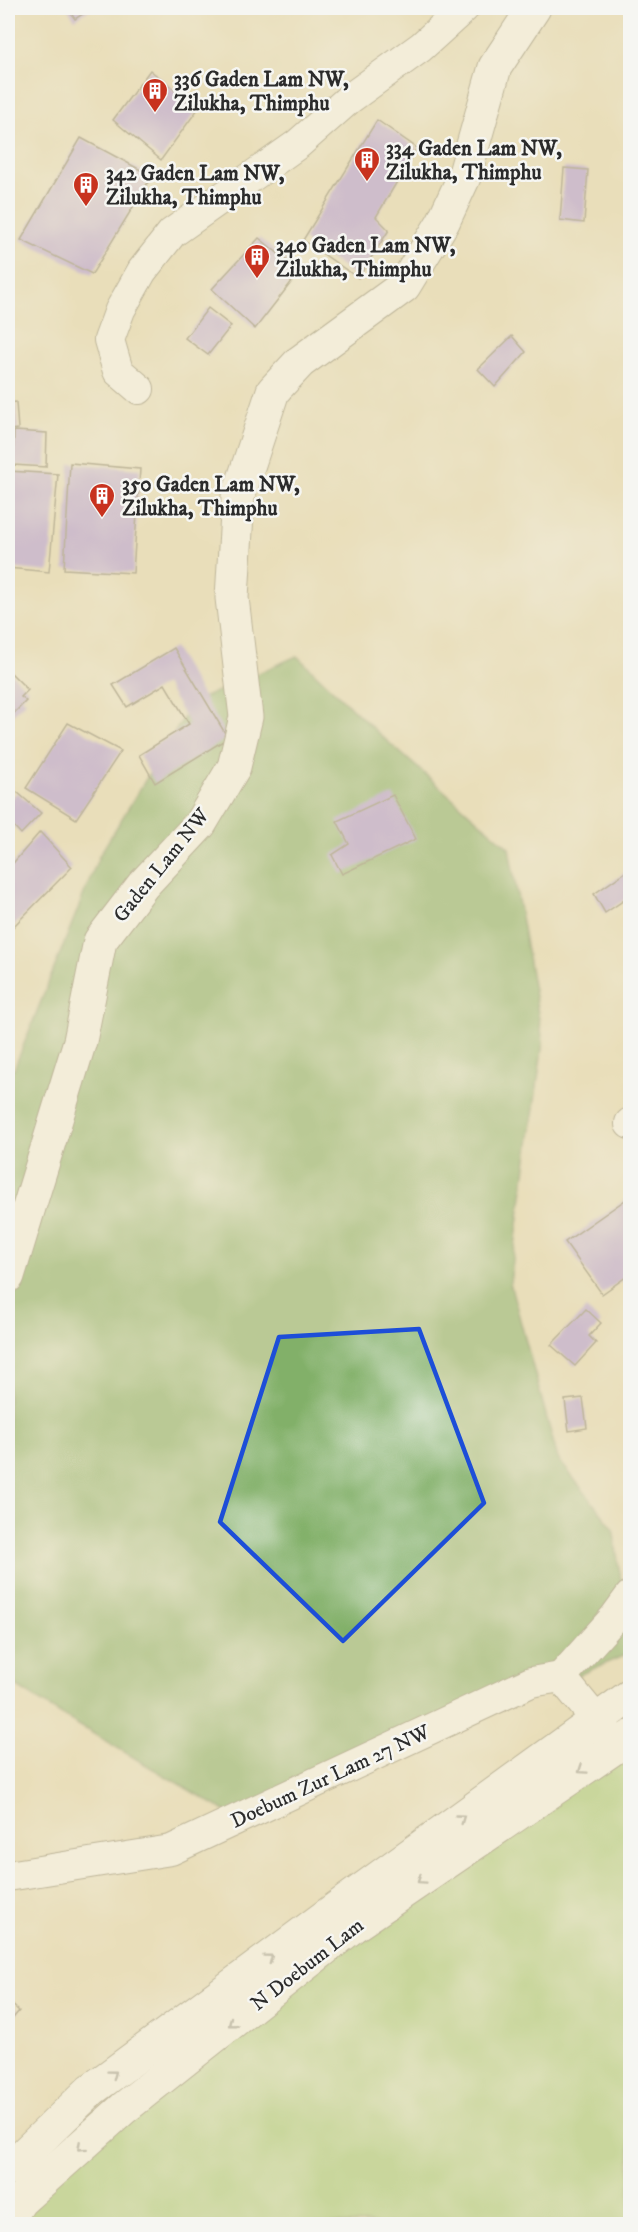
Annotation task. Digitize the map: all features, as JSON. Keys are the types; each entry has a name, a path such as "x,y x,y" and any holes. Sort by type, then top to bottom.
{"main road":[{"name":"Gaden Lam NW","path":"8,1276 80,1041 100,941 143,885 200,824 234,767 246,717 232,598 238,497 273,390 300,362 404,286 443,222 464,177 495,67 534,8"},
{"name":"N Doebum Lam","path":"8,2170 91,2090 334,1910 630,1696"},
{"name":"N Doebum Lam","path":"8,2220 20,2201 124,2108 352,1927 624,1742"}],"street":[{"path":"139,389 118,371 109,340 120,310 142,271 172,233 297,144 349,99 421,47 464,8"},
{"path":"624,1742 597,1720 561,1677 614,1618 630,1596"},
{"name":"Doebum Zur Lam 27 NW","path":"8,1876 171,1850 531,1682 561,1677"}],"highlighted area":[{"path":"419,1329 484,1503 343,1641 220,1522 279,1337"}],"green space":[{"path":"297,656 377,732 509,848 543,1042 510,1283 558,1459 613,1528 630,1639 630,1653 240,1820 8,1681 8,1069 14,1069 99,856 193,702"},
{"path":"630,1737 630,2224 8,2224 45,2171"}],"building":[{"path":"67,8 92,8 75,19"},
{"name":"336 Gaden Lam NW, Zilukha, Thimphu","path":"150,70 198,109 161,160 113,120"},
{"name":"334 Gaden Lam NW, Zilukha, Thimphu","path":"377,120 417,148 376,217 389,230 358,278 303,240"},
{"name":"342 Gaden Lam NW, Zilukha, Thimphu","path":"81,138 152,176 92,274 21,240"},
{"path":"564,168 588,170 584,223 560,220"},
{"name":"340 Gaden Lam NW, Zilukha, Thimphu","path":"259,238 300,271 255,329 212,289"},
{"path":"208,308 231,326 208,355 185,338"},
{"path":"512,336 526,352 495,387 478,369"},
{"path":"16,402 18,429 8,430 8,403"},
{"path":"14,431 47,433 46,467 13,465"},
{"name":"350 Gaden Lam NW, Zilukha, Thimphu","path":"70,463 140,469 133,573 64,569"},
{"path":"8,471 58,474 49,572 8,568"},
{"path":"174,648 228,738 155,783 139,755 189,724 165,684 127,707 113,685"},
{"path":"8,670 28,690 21,697 26,701 11,716 8,712"},
{"path":"68,723 121,751 76,819 26,788"},
{"path":"17,792 41,813 21,834 8,820 8,802"},
{"path":"393,795 416,839 342,874 332,855 349,844 337,821"},
{"path":"40,832 72,867 9,931 8,869"},
{"path":"630,869 630,896 605,913 594,894"},
{"path":"628,1198 630,1202 630,1274 602,1294 565,1242"},
{"path":"586,1309 601,1323 589,1336 596,1343 575,1366 551,1345"},
{"path":"583,1398 587,1428 569,1431 565,1400"},
{"path":"8,2001 19,2011 8,2024"}],"place":[{"name":"336 Gaden Lam NW, Zilukha, Thimphu","path":"155,114"},
{"name":"334 Gaden Lam NW, Zilukha, Thimphu","path":"367,183"},
{"name":"342 Gaden Lam NW, Zilukha, Thimphu","path":"86,208"},
{"name":"340 Gaden Lam NW, Zilukha, Thimphu","path":"257,280"},
{"name":"350 Gaden Lam NW, Zilukha, Thimphu","path":"102,519"}]}
